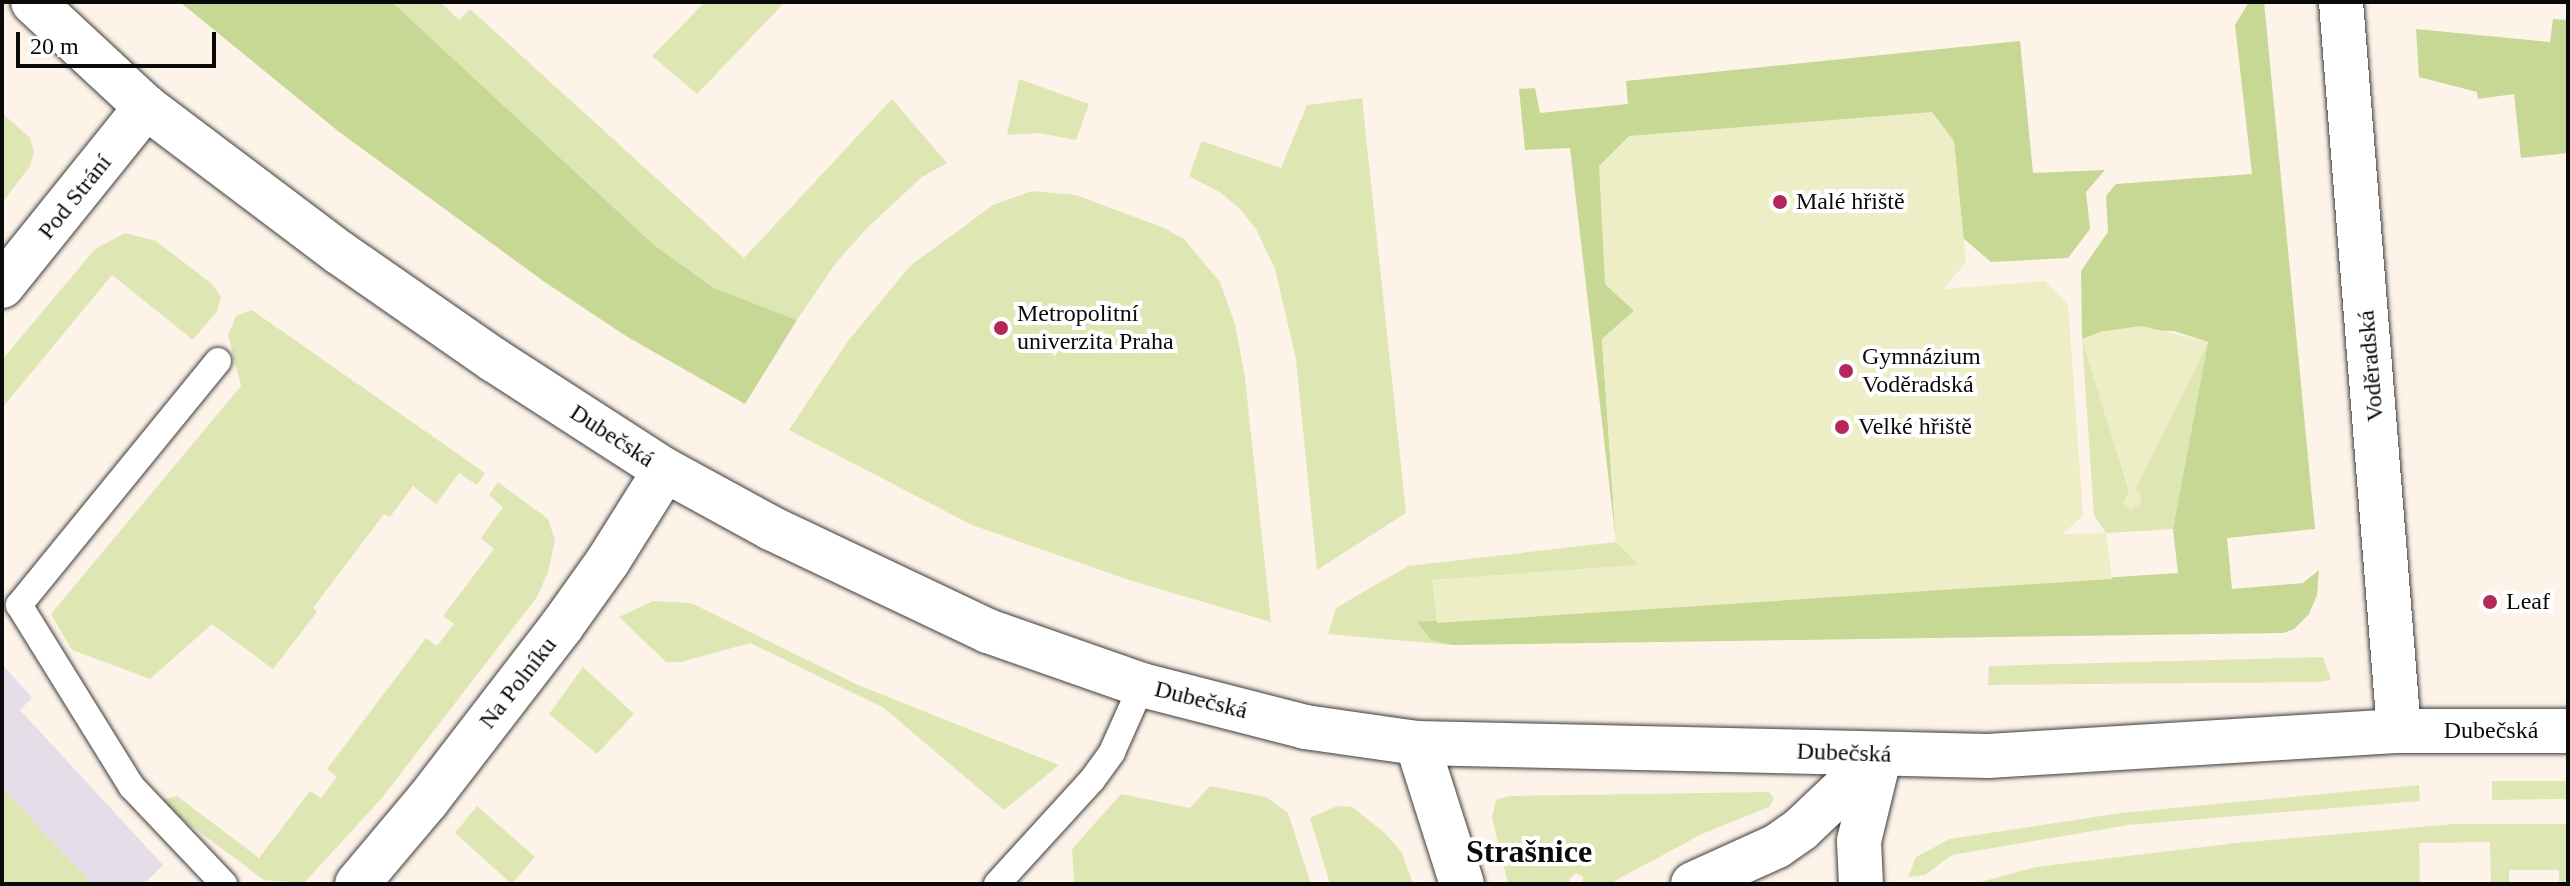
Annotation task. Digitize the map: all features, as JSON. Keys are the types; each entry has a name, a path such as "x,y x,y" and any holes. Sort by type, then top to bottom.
{"street":[{"name":"Dubečská","path":"33,2 146,107 340,253 494,360 665,470 771,528 988,631 1142,685 1305,727 1417,743 1988,756 2081,753 2399,731 2568,731"},
{"name":"Voděradská","path":"2341,2 2399,731"},
{"name":"Pod Strání","path":"2,286 146,107"},
{"name":"Na Polníku","path":"357,884 427,801 561,627 608,561 665,470"},
{"path":"1417,743 1462,884"},
{"path":"1693,884 1777,846 1801,829 1880,754"},
{"path":"1861,884 1859,841 1880,754"}],"lane":[{"path":"218,361 19,605 132,787 224,884"},
{"path":"997,884 1106,761 1142,685"}],"shaded area":[{"path":"2,664 32,698 20,710 163,865 144,884 92,884 2,788"}],"green space":[{"path":"180,2 392,2 654,245 714,288 797,320 745,404 626,336 546,283 338,131"},
{"path":"392,2 440,2 459,20 470,9 744,258 892,99 947,163 922,177 867,228 835,264 797,320 714,288 654,245"},
{"path":"705,2 785,2 697,94 652,56"},
{"path":"2249,2 2264,2 2315,529 2227,538 2232,589 2303,583 2319,570 2317,595 2309,614 2294,629 2283,633 1452,645 1431,640 1417,622 2178,573 2173,529 2208,342 2174,331 2104,331 2082,339 2081,271 2108,232 2106,196 2116,184 2252,174 2235,25"},
{"path":"2553,19 2568,20 2568,153 2521,158 2514,94 2478,99 2477,92 2419,77 2416,29 2550,42"},
{"path":"2020,41 2033,173 2105,170 2086,192 2090,229 2068,258 1991,262 1963,238 1954,142 1634,311 1602,339 1616,542 1570,148 1525,150 1519,89 1535,88 1540,113 1628,104 1626,81"},
{"path":"1019,79 1089,104 1076,140 1039,133 1007,135"},
{"path":"1362,98 1406,513 1317,570 1296,359 1275,269 1256,229 1240,209 1221,193 1189,176 1202,141 1281,168 1307,105"},
{"path":"1932,112 1954,141 1966,262 1944,289 2045,281 2068,304 2083,515 2063,534 2106,533 2112,579 1437,623 1432,580 1639,565 1616,542 1602,339 1634,311 1605,284 1599,166 1629,136"},
{"path":"2,113 30,138 34,152 30,166 2,203"},
{"path":"1032,191 1076,195 1164,228 1184,239 1220,282 1235,324 1245,378 1271,622 1129,580 972,525 789,430 848,341 910,266 993,205"},
{"path":"125,233 156,241 212,284 221,297 217,311 193,340 112,275 2,408 2,360 95,249"},
{"path":"252,310 485,473 477,485 459,473 436,504 413,486 390,517 384,514 313,608 317,612 273,669 212,624 150,679 72,650 51,614 241,386 228,335 236,316"},
{"path":"2142,326 2208,342 2135,490 2140,494 2141,503 2131,510 2123,504 2129,490 2082,339 2104,331"},
{"path":"2082,339 2129,491 2135,490 2208,342 2173,529 2106,533 2094,515"},
{"path":"498,482 548,519 555,540 548,572 537,597 381,799 304,883 264,880 158,801 177,796 259,858 310,791 321,798 337,777 327,769 426,638 437,646 454,624 443,616 494,549 481,538 503,507 489,495"},
{"path":"1616,542 1640,565 1433,580 1437,623 1418,622 1431,640 1452,645 1328,634 1336,608 1408,566"},
{"path":"653,601 691,603 858,685 1059,765 1004,810 884,708 750,643 681,662 666,662 619,617"},
{"path":"2323,657 2331,680 2318,682 1988,685 1989,666"},
{"path":"583,667 634,714 597,754 549,714"},
{"path":"2492,781 2568,781 2568,799 2492,800"},
{"path":"2419,785 2420,801 2128,825 1952,855 1925,875 1908,877 1916,857 1950,839 2121,813"},
{"path":"1210,786 1266,797 1288,813 1311,884 1074,884 1072,849 1121,794 1190,808"},
{"path":"2,788 92,884 2,884"},
{"path":"1769,792 1774,798 1769,807 1702,834 1609,884 1583,884 1583,877 1576,873 1569,879 1570,884 1508,884 1492,817 1496,800 1508,796"},
{"path":"477,806 535,857 512,884 455,833"},
{"path":"1337,806 1352,807 1385,833 1402,853 1413,884 1330,884 1310,818"},
{"path":"2454,824 2568,824 2568,882 2559,882 2559,870 2509,870 2509,884 2491,884 2490,842 2419,843 2420,884 1973,884 2036,867 2236,843"}],"place":[{"name":"Malé hřiště","path":"1780,202"},
{"name":"Metropolitní univerzita Praha","path":"1001,328"},
{"name":"Gymnázium Voděradská","path":"1846,371"},
{"name":"Velké hřiště","path":"1842,427"},
{"name":"Leaf","path":"2490,602"}],"district":[{"name":"Strašnice","path":"1529,851"}]}
